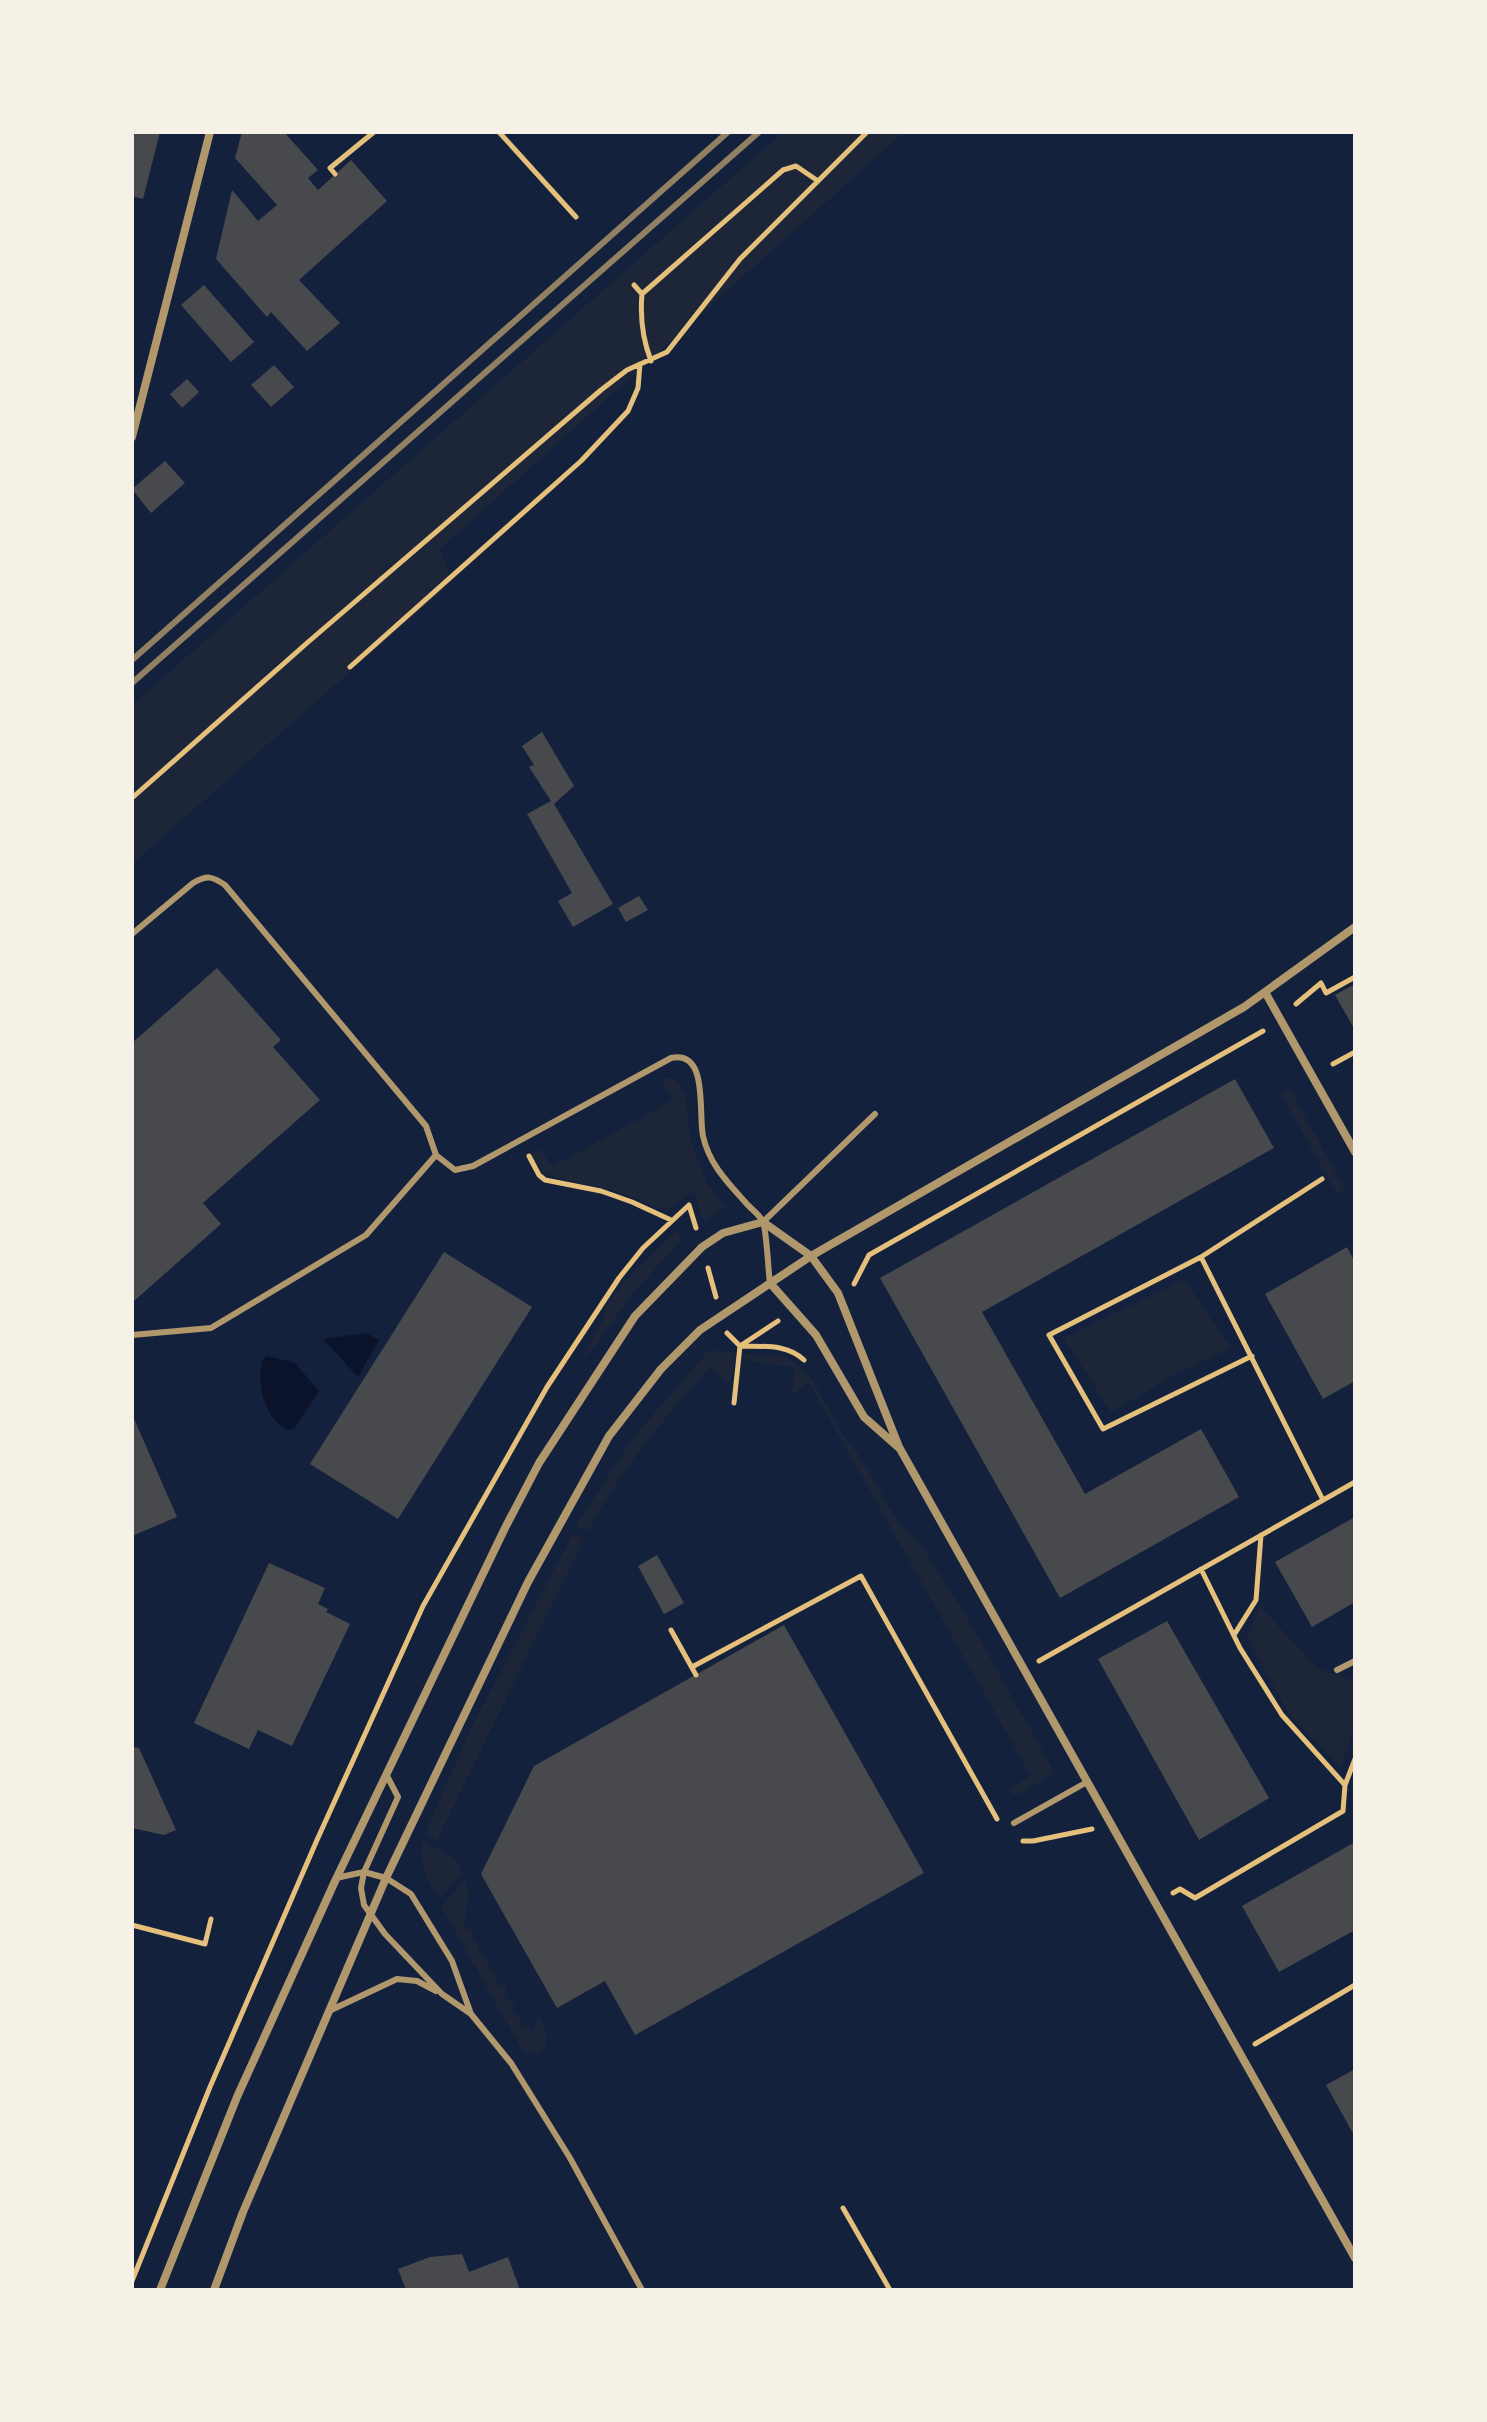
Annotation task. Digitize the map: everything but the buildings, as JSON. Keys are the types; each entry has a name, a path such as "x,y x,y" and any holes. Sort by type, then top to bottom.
{"street":[{"path":"132,437 210,132"},
{"path":"214,2290 243,2212 386,1878 528,1582 609,1436 661,1369 700,1330 811,1256 1244,1007 1355,927"},
{"path":"1265,992 1355,1152"},
{"path":"160,2290 237,2097 336,1879 539,1463 635,1316 702,1247 723,1233 763,1222 811,1256 838,1293 899,1447 1355,2258"},
{"path":"770,1283 816,1335 864,1417 899,1447"}],"lane":[{"path":"132,934 204,877 213,877 225,885 426,1126 436,1155 455,1170 473,1166 671,1058 682,1056 691,1061 698,1075 703,1136 708,1153 720,1173 763,1222 770,1283"},
{"path":"763,1222 875,1114"},
{"path":"132,1335 211,1328 366,1235 436,1155"},
{"path":"1337,1670 1355,1661"},
{"path":"386,1774 398,1797 364,1872 361,1888 364,1905 385,1934 442,1994"},
{"path":"1014,1823 1087,1782"},
{"path":"336,1879 364,1872 386,1878 411,1894 452,1961 471,2014"},
{"path":"329,2011 397,1979 417,1981 471,2014 511,2063 531,2094 642,2290"}],"path":[{"path":"335,174 330,168 374,132"},
{"path":"499,132 576,217"},
{"path":"132,798 601,390 640,364 667,352 740,259 867,132"},
{"path":"651,361 640,311 642,294 783,170 796,166 818,181"},
{"path":"634,285 642,294"},
{"path":"350,667 591,451 628,411 638,388 640,364"},
{"path":"1321,983 1326,993 1355,977"},
{"path":"854,1284 869,1255 1260,1035"},
{"path":"1333,1064 1355,1052"},
{"path":"520,1140 539,1175 545,1180 601,1191 671,1220"},
{"path":"1252,1356 1103,1429 1049,1335 1201,1257 1322,1179"},
{"path":"132,2281 210,2087 423,1606 547,1387 619,1278 643,1248 689,1205 697,1229"},
{"path":"1201,1257 1323,1500"},
{"path":"740,1346 771,1326"},
{"path":"727,1334 740,1346 783,1347 796,1352 809,1364"},
{"path":"734,1403 740,1346"},
{"path":"1024,1670 1355,1482"},
{"path":"1234,1636 1256,1600 1261,1535"},
{"path":"1201,1569 1234,1636 1282,1715 1345,1785"},
{"path":"692,1667 861,1576 998,1820"},
{"path":"671,1630 696,1675"},
{"path":"1155,1903 1180,1889 1195,1898 1343,1811 1345,1785 1355,1759"},
{"path":"1024,1841 1111,1825"},
{"path":"132,1925 205,1944 211,1919"},
{"path":"1240,2053 1355,1985"},
{"path":"843,2208 890,2290"}],"shaded area":[{"path":"783,132 904,132 440,549 452,582 132,864 132,705"},
{"path":"668,1077 677,1081 685,1096 691,1142 707,1183 725,1207 706,1221 702,1218 694,1191 668,1209 659,1208 613,1190 542,1172 531,1153 540,1148 552,1167 673,1100 662,1080"},
{"path":"1290,1089 1345,1189 1337,1194 1281,1094"},
{"path":"677,1230 681,1239 679,1243 632,1294 588,1356 583,1355 603,1320 604,1309 624,1282"},
{"path":"1184,1279 1231,1348 1174,1375 1111,1412 1064,1338"},
{"path":"366,1333 379,1340 358,1377 323,1339"},
{"path":"709,1350 736,1353 731,1382 711,1367 644,1445 614,1487 588,1532 576,1525 633,1438"},
{"path":"744,1354 781,1356 795,1362 812,1379 844,1437 856,1450 899,1523 921,1544 972,1626 1055,1773 1018,1795 1012,1794 1009,1789 1031,1776 809,1383 792,1394 795,1368 744,1360"},
{"path":"268,1356 295,1363 319,1391 295,1428 288,1430 280,1425 264,1399 261,1368 263,1359"},
{"path":"573,1534 584,1539 437,1840 425,1834 471,1728"},
{"path":"1260,1606 1317,1668 1354,1680 1355,1724 1341,1767 1290,1716 1247,1637"},
{"path":"423,1840 457,1861 462,1874 439,1900 422,1864"},
{"path":"465,1880 469,1889 464,1927 473,1931 471,1939 480,1944 478,1952 489,1959 487,1968 498,1974 495,1983 507,1988 504,1997 514,2003 512,2012 522,2017 519,2025 533,2030 539,2016 547,2041 538,2054 523,2052 441,1906"}],"railway":[{"path":"132,660 728,132"},
{"path":"132,683 759,132"}]}
